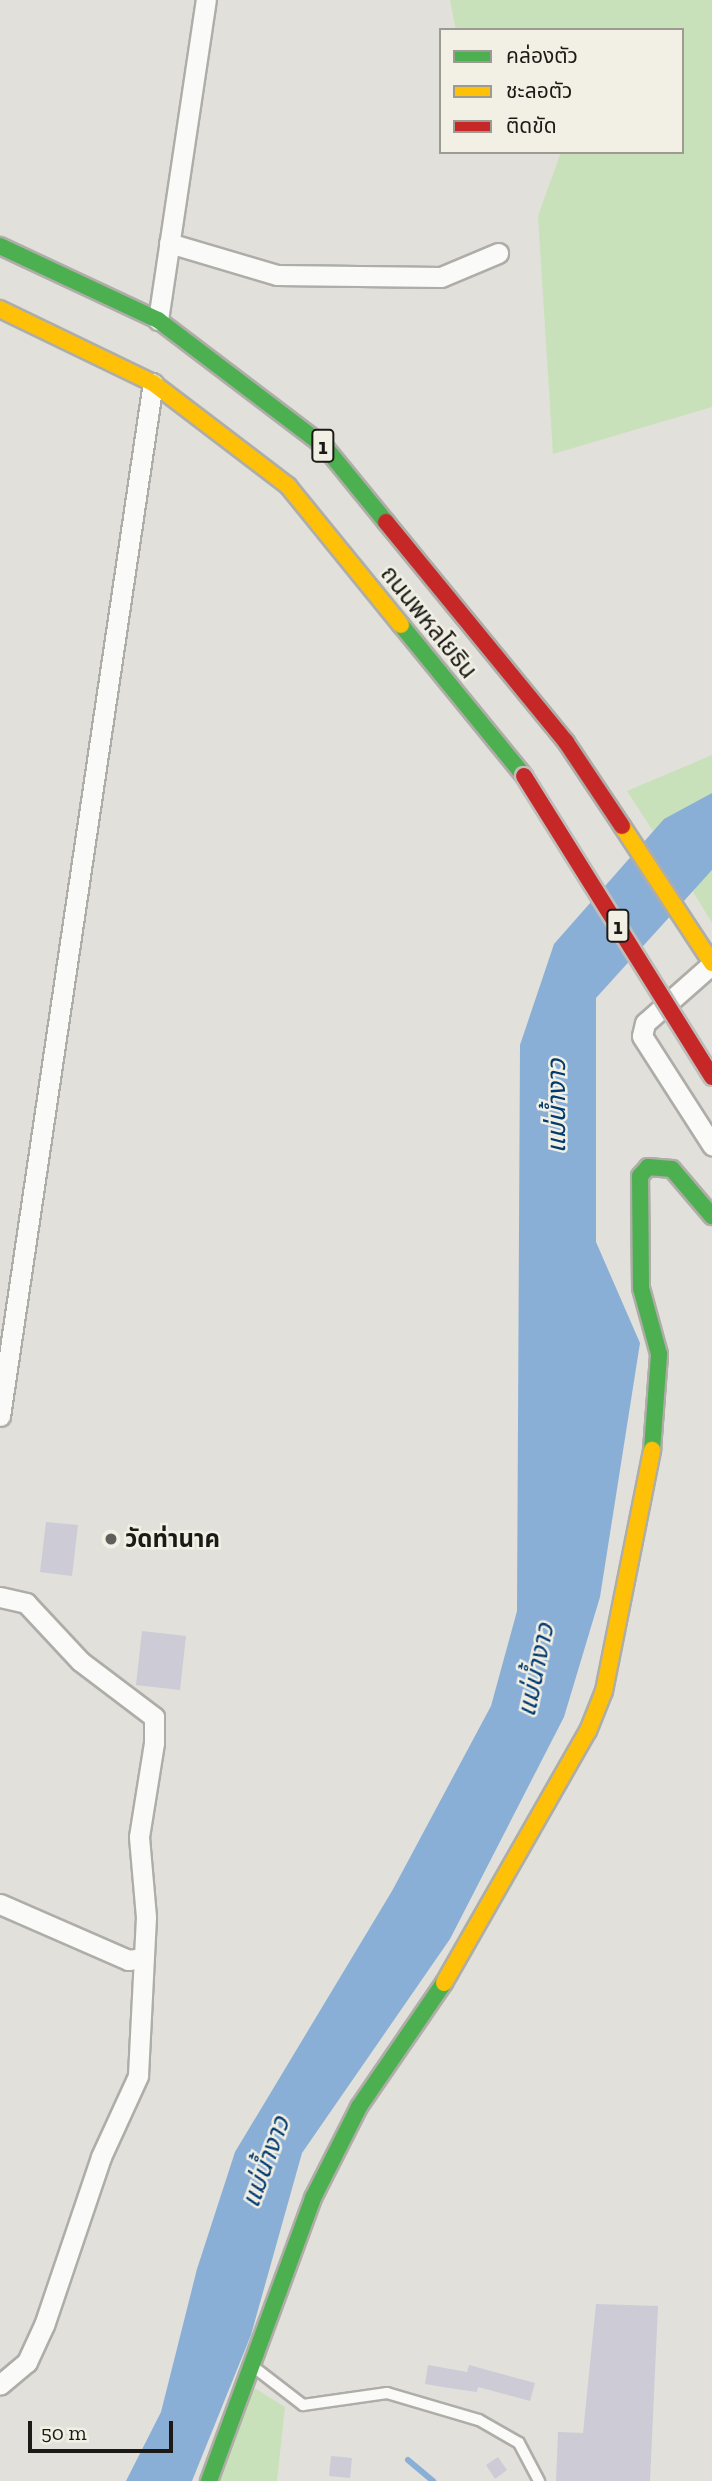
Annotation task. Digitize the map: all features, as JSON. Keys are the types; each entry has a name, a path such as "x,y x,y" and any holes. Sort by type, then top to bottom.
{"main road":[{"name":"ถนนพหลโยธิน","path":"0,246 158,320 324,446 566,742 712,964"},
{"name":"ถนนพหลโยธิน","path":"0,309 153,383 288,486 524,776 712,1077"},
{"path":"209,2481 313,2197 359,2107 444,1983 588,1731 604,1691 649,1484 659,1354 641,1288 639,1177 648,1167 672,1169 712,1216"}],"street":[{"path":"158,320 206,0"},
{"path":"169,243 277,275 441,277 498,253"},
{"path":"0,1416 153,383"},
{"path":"712,964 645,1023 642,1036 712,1145"},
{"path":"0,1597 26,1603 80,1661 154,1717 139,1837 146,1917 142,1958 145,2026 138,2076 101,2157 44,2325 27,2362 0,2385"},
{"path":"0,1905 128,1960 142,1958"}],"lane":[{"path":"252,2365 303,2406 387,2393 479,2420 519,2443 539,2481"}],"green space":[{"path":"450,0 712,0 712,407 553,454 538,216 560,154 684,154 684,28 456,28"},
{"path":"712,755 712,793 653,831 627,791"},
{"path":"712,870 712,923 692,890"},
{"path":"253,2387 285,2407 277,2481 218,2481"}],"water":[{"name":"แม่น้ำงาว","path":"712,793 712,870 596,998 596,1242 640,1343 600,1597 564,1717 450,1939 302,2153 251,2335 192,2481 126,2481 161,2412 197,2269 235,2152 392,1891 491,1706 517,1611 520,1045 554,944 664,819"}],"building":[{"path":"46,1522 78,1525 72,1576 40,1572"},
{"path":"142,1631 186,1636 180,1690 136,1685"},
{"path":"596,2304 658,2306 650,2481 556,2481 558,2432 583,2433"},
{"path":"428,2365 467,2372 469,2365 535,2383 530,2401 478,2387 477,2392 425,2384"},
{"path":"331,2456 352,2458 350,2478 329,2476"},
{"path":"498,2457 507,2470 495,2479 486,2465"}],"waterway":[{"path":"408,2460 433,2481"}],"traffic: fast":[{"path":"0,246 158,320 324,446 386,522"},
{"path":"401,625 524,776"},
{"path":"652,1450 659,1354 641,1288 640,1176 648,1167 672,1169 712,1216"},
{"path":"209,2481 313,2198 359,2107 444,1983"}],"traffic: slow":[{"path":"0,309 153,383 288,486 401,625"},
{"path":"622,826 712,963"},
{"path":"444,1983 588,1731 604,1691 652,1450"}],"traffic: jam":[{"path":"386,522 566,742 622,826"},
{"path":"524,776 712,1077"}],"place":[{"name":"วัดท่านาค","path":"111,1539"}]}
